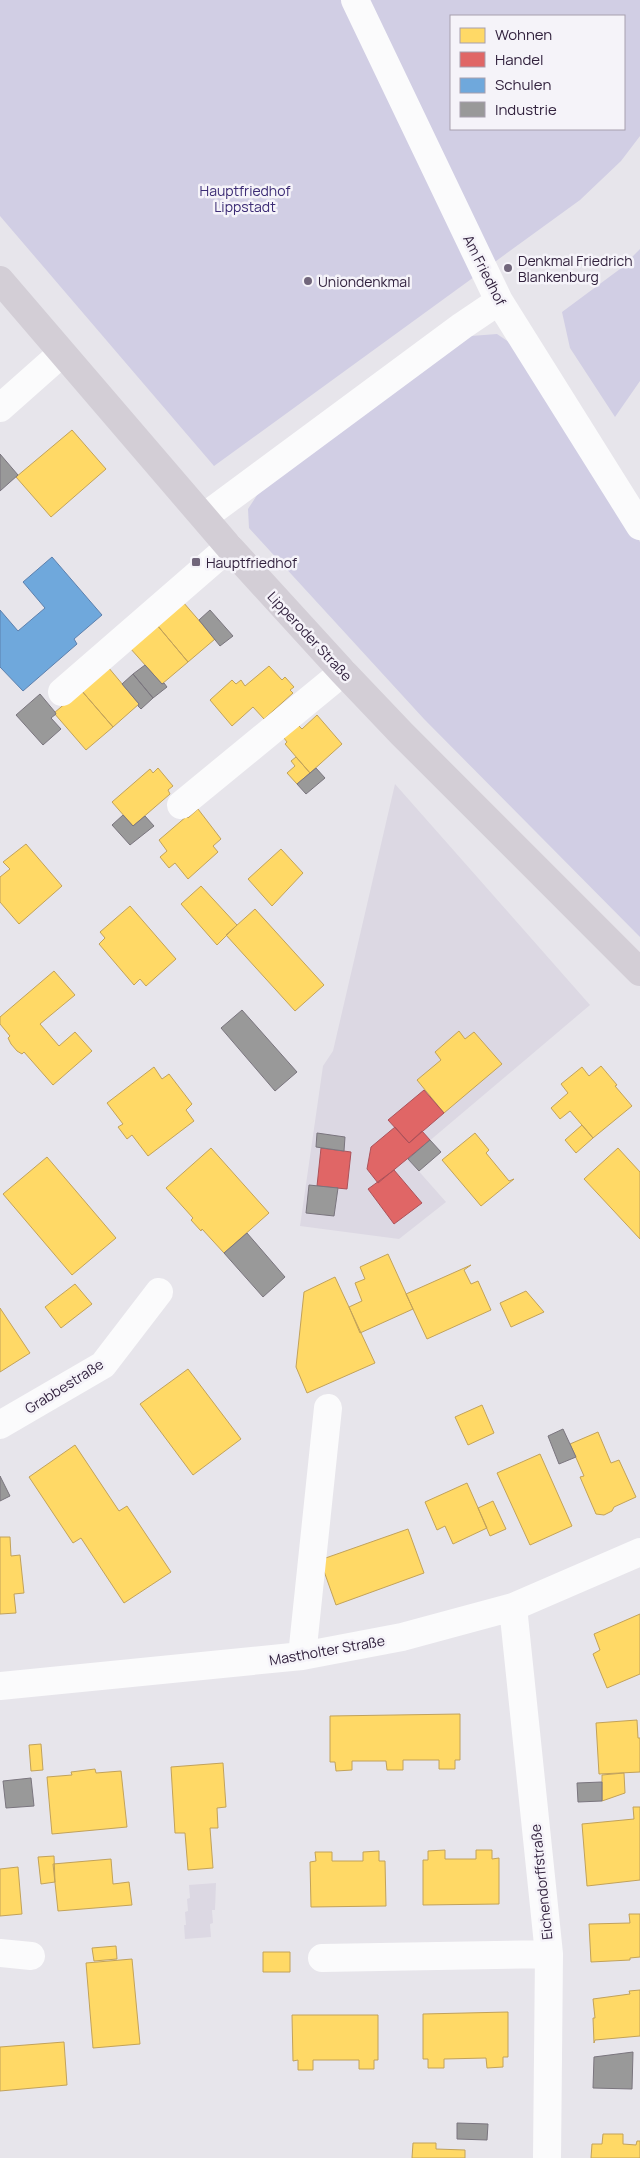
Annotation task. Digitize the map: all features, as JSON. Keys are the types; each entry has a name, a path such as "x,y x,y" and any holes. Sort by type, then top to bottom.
{"main road":[{"name":"Lipperoder Straße","path":"0,280 229,547 343,672 409,741 640,972"}],"street":[{"name":"Am Friedhof","path":"355,0 499,301 640,526"},
{"path":"204,517 454,332 499,301"},
{"path":"0,408 62,353"},
{"path":"62,692 229,547"},
{"path":"181,805 343,672"},
{"name":"Grabbestraße","path":"0,1425 103,1365 159,1292"},
{"path":"302,1656 328,1408"},
{"name":"Mastholter Straße","path":"0,1686 302,1656 402,1637 513,1607 640,1552"},
{"name":"Eichendorffstraße","path":"513,1607 549,1954 547,2158"},
{"path":"0,1953 31,1956"},
{"path":"322,1958 549,1954"}],"shaded area":[{"path":"395,784 590,1005 408,1159 446,1202 399,1239 300,1226 323,1066 333,1051"},
{"path":"216,1883 215,1910 212,1910 213,1923 210,1924 211,1937 185,1939 184,1925 186,1925 185,1912 188,1911 187,1899 190,1898 189,1885"}],"green space":[{"name":"Hauptfriedhof Lippstadt","path":"0,0 640,0 640,136 621,161 580,200 214,466 0,216"},
{"path":"640,249 640,381 615,417 570,348 562,312 620,269"},
{"path":"497,334 518,348 640,542 640,937 424,719 249,528 248,509 259,492 471,336"}],"building: Wohnen":[{"path":"72,430 106,469 51,517 16,477"},
{"path":"183,602 215,639 188,662 157,625"},
{"path":"157,625 188,662 162,684 130,648"},
{"path":"269,666 282,680 285,677 294,687 290,690 293,693 264,719 253,707 232,726 210,700 232,680 236,684 241,680 245,686"},
{"path":"108,667 139,704 113,727 81,690"},
{"path":"81,690 113,727 86,750 54,713"},
{"path":"317,715 342,744 310,773 285,744 287,742 281,734 295,722 302,729"},
{"path":"296,757 310,773 297,784 287,773 295,766 291,761"},
{"path":"158,768 173,786 168,790 170,794 133,826 112,802 150,769 153,773"},
{"path":"198,809 221,839 213,846 218,852 188,879 175,863 169,868 160,857 167,851 159,840"},
{"path":"26,844 62,886 19,924 0,902 0,877 10,869 3,862"},
{"path":"281,849 303,873 272,906 248,879"},
{"path":"201,886 237,925 217,945 181,904"},
{"path":"130,906 176,959 146,986 140,979 134,985 99,944 105,938 100,932"},
{"path":"255,909 324,985 295,1011 226,935"},
{"path":"54,971 75,995 40,1024 59,1046 75,1032 92,1051 53,1085 24,1052 22,1054 17,1051 11,1044 8,1038 10,1036 0,1024 0,1017"},
{"path":"459,1031 465,1039 474,1032 502,1064 444,1113 417,1080 441,1060 435,1052"},
{"path":"601,1066 632,1106 593,1138 570,1111 560,1119 551,1108 568,1093 561,1084 582,1067 589,1076"},
{"path":"154,1067 162,1079 169,1074 192,1104 186,1110 194,1121 148,1156 132,1135 127,1139 118,1127 123,1124 107,1103"},
{"path":"582,1125 593,1138 576,1153 565,1140"},
{"path":"475,1133 489,1150 486,1153 509,1181 514,1179 481,1206 442,1160"},
{"path":"211,1148 269,1213 224,1253 191,1220 193,1218 166,1188"},
{"path":"618,1148 640,1172 640,1239 584,1179"},
{"path":"47,1157 116,1238 72,1275 3,1194"},
{"path":"388,1254 413,1309 360,1333 349,1307 362,1301 355,1283 365,1279 360,1267"},
{"path":"471,1265 464,1270 471,1284 478,1281 491,1310 427,1339 406,1294"},
{"path":"335,1277 375,1363 307,1393 296,1367 304,1292"},
{"path":"75,1284 92,1304 61,1328 45,1307"},
{"path":"526,1291 544,1312 511,1327 500,1303"},
{"path":"0,1308 30,1353 0,1372"},
{"path":"188,1369 241,1439 193,1475 140,1404"},
{"path":"482,1405 494,1433 468,1445 455,1417"},
{"path":"598,1432 611,1463 619,1460 636,1497 614,1507 612,1511 604,1515 596,1514 580,1477 584,1476 570,1444"},
{"path":"75,1445 119,1511 127,1506 171,1572 124,1603 81,1538 73,1543 29,1477"},
{"path":"540,1454 572,1526 530,1545 497,1473"},
{"path":"467,1483 487,1528 453,1544 445,1526 437,1530 425,1502"},
{"path":"493,1501 506,1529 490,1536 478,1508"},
{"path":"408,1529 424,1573 336,1605 320,1560"},
{"path":"0,1537 10,1537 11,1556 20,1555 24,1593 14,1594 16,1613 0,1614"},
{"path":"640,1614 640,1674 607,1688 593,1654 600,1650 594,1634"},
{"path":"460,1714 460,1760 455,1760 455,1769 439,1769 439,1760 403,1760 403,1770 387,1770 386,1761 352,1761 352,1770 336,1771 335,1762 330,1762 330,1716"},
{"path":"637,1720 638,1738 640,1738 640,1772 599,1774 596,1723"},
{"path":"41,1744 43,1770 31,1771 29,1745"},
{"path":"223,1763 226,1807 217,1808 218,1828 210,1828 213,1868 188,1870 185,1833 175,1833 171,1767"},
{"path":"95,1769 96,1773 121,1771 127,1827 52,1834 47,1777 72,1775 71,1772"},
{"path":"624,1773 625,1793 602,1801 602,1775"},
{"path":"633,1807 640,1807 640,1880 587,1886 582,1824 634,1819"},
{"path":"445,1850 445,1859 476,1859 476,1850 492,1850 492,1859 499,1858 499,1904 423,1905 423,1860 428,1860 428,1851"},
{"path":"379,1851 379,1861 385,1861 386,1906 311,1907 310,1862 316,1861 315,1852 332,1852 332,1861 363,1861 363,1852"},
{"path":"54,1856 55,1882 41,1884 38,1857"},
{"path":"111,1859 113,1884 129,1882 132,1905 58,1911 53,1864"},
{"path":"18,1867 22,1914 0,1916 0,1869"},
{"path":"629,1914 640,1914 640,1957 630,1958 630,1960 591,1962 589,1924 630,1923"},
{"path":"116,1946 117,1959 94,1961 92,1948"},
{"path":"263,1952 290,1952 290,1972 263,1972"},
{"path":"132,1959 140,2044 93,2048 86,1963"},
{"path":"640,1990 640,2036 595,2040 594,2043 593,2018 595,2018 593,1999 630,1994 629,1991"},
{"path":"508,2012 508,2057 503,2057 503,2067 487,2068 486,2058 444,2059 444,2068 428,2068 428,2059 423,2059 423,2014"},
{"path":"292,2015 378,2015 378,2060 374,2060 374,2069 359,2069 359,2060 313,2060 313,2070 298,2070 298,2060 293,2061"},
{"path":"64,2042 67,2085 0,2091 0,2047"},
{"path":"603,2134 623,2134 623,2144 636,2145 637,2141 640,2141 640,2158 591,2158 592,2144 602,2144"},
{"path":"413,2143 436,2143 436,2149 465,2150 465,2158 412,2158"}],"building: Handel":[{"path":"424,1090 444,1113 409,1143 388,1120"},
{"path":"395,1127 409,1143 422,1131 430,1140 378,1183 367,1169 371,1147"},
{"path":"321,1148 351,1152 347,1189 317,1186"},
{"path":"394,1170 422,1203 394,1224 368,1189"}],"building: Schulen":[{"path":"52,557 102,615 74,639 77,644 23,691 0,667 0,610 18,631 45,608 23,582"}],"building: Industrie":[{"path":"0,454 18,475 0,491"},
{"path":"210,610 233,636 220,646 199,620"},
{"path":"145,665 167,687 153,698 133,674"},
{"path":"133,674 153,698 141,709 122,684"},
{"path":"40,694 55,712 56,714 51,718 61,729 43,745 16,715"},
{"path":"316,768 325,778 306,794 297,784"},
{"path":"123,815 133,826 145,816 154,826 130,845 112,825"},
{"path":"242,1010 297,1072 275,1091 221,1028"},
{"path":"317,1133 345,1137 344,1151 316,1147"},
{"path":"430,1140 441,1152 419,1171 408,1159"},
{"path":"309,1185 338,1188 334,1216 306,1213"},
{"path":"247,1233 285,1277 263,1297 224,1253"},
{"path":"563,1429 576,1457 559,1464 548,1436"},
{"path":"0,1476 10,1496 0,1501"},
{"path":"31,1778 34,1806 6,1808 3,1781"},
{"path":"602,1782 602,1801 578,1802 577,1783"},
{"path":"633,2052 632,2089 593,2088 594,2057"},
{"path":"457,2123 488,2124 487,2140 457,2139"}],"place":[{"name":"Denkmal Friedrich Blankenburg","path":"508,268"},
{"name":"Uniondenkmal","path":"308,281"},
{"name":"Hauptfriedhof","path":"196,562"}]}
